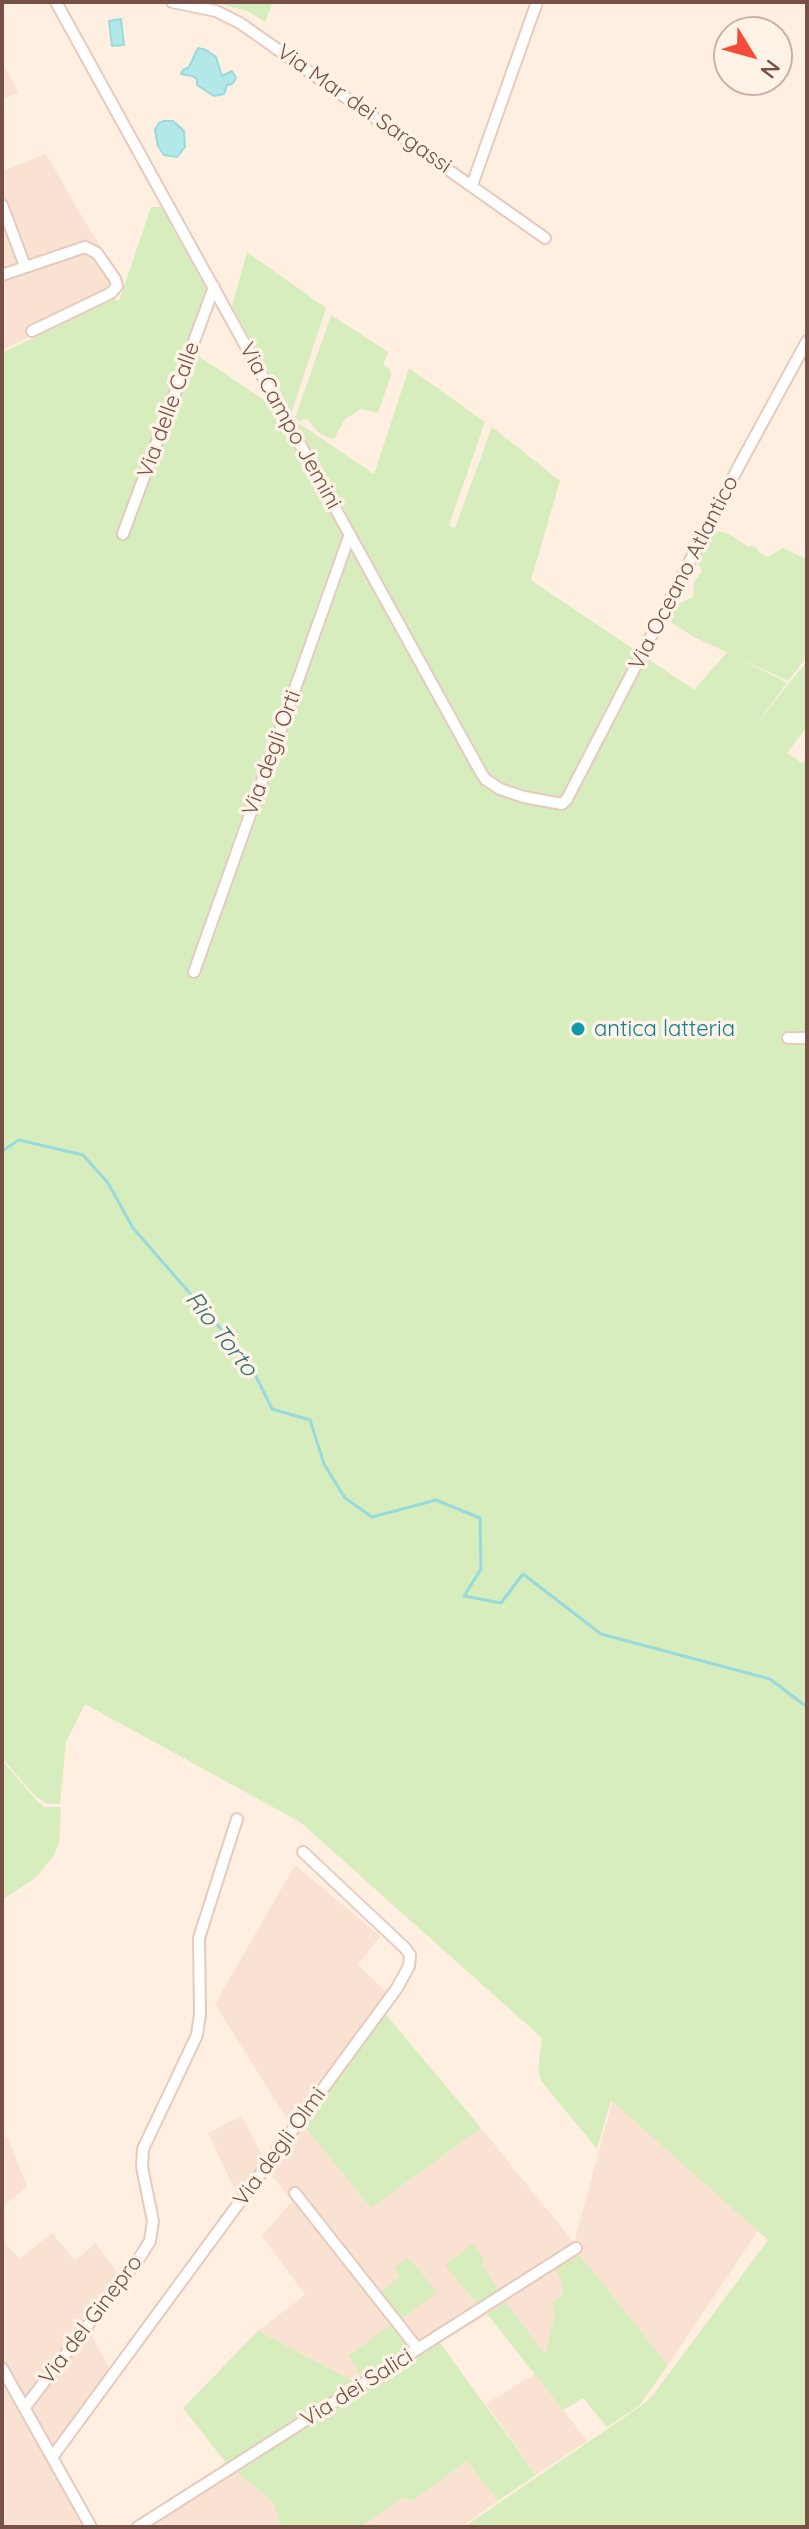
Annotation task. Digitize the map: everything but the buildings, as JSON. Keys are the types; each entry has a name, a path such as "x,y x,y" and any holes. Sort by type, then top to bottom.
{"street":[{"name":"Via Campo Jemini","path":"56,2 485,779 500,789 520,796 562,804"},
{"name":"Via Mar dei Sargassi","path":"172,2 216,11 240,23 545,238"},
{"path":"472,185 537,2"},
{"path":"2,205 25,266"},
{"path":"2,275 87,247 99,255 117,282 111,293 32,331"},
{"name":"Via delle Calle","path":"123,534 214,287"},
{"name":"Via Oceano Atlantico","path":"562,804 807,341"},
{"name":"Via degli Orti","path":"194,972 350,534"},
{"path":"788,1038 807,1038"},
{"name":"Via del Ginepro","path":"25,2407 150,2241 153,2221 142,2167 143,2149 197,2035 200,2014 199,1938 237,1819"},
{"name":"Via degli Olmi","path":"53,2456 408,1970 411,1959 405,1948 303,1852"},
{"path":"295,2193 418,2349"},
{"name":"Via dei Salici","path":"138,2527 576,2248"},
{"path":"2,2368 7,2386 25,2407 91,2527"}],"shaded area":[{"path":"2,62 19,93 2,99"},
{"path":"46,154 91,232 123,279 116,296 2,350 2,171"},
{"path":"295,1865 380,1936 358,1965 393,1998 301,2122 371,2208 481,2128 574,2243 623,2062 772,2210 668,2365 580,2255 562,2281 563,2295 545,2356 506,2303 367,2388 258,2331 305,2295 262,2236 292,2201 268,2171 242,2205 208,2133 242,2116 263,2157 289,2122 215,2004"},
{"path":"2,2137 8,2138 27,2187 2,2207"},
{"path":"52,2233 75,2261 95,2243 121,2277 86,2325 116,2380 52,2466 83,2527 2,2527 2,2239 19,2259"},
{"path":"535,2374 587,2441 536,2475 486,2404"},
{"path":"467,2461 498,2501 461,2527 361,2527 402,2498 413,2500"},
{"path":"226,2463 273,2502 281,2527 126,2527"}],"green space":[{"path":"212,2 273,2 265,22 247,11"},
{"path":"151,207 161,207 207,291 187,348 374,474 409,368 485,422 449,525 455,528 492,427 560,481 531,580 694,690 727,652 787,683 752,730 807,661 807,727 787,753 802,763 807,757 807,2527 464,2527 653,2395 768,2240 611,2100 597,2149 541,2081 538,2068 542,2038 300,1822 85,1704 66,1742 60,1804 48,1804 36,1797 2,1758 2,353 115,299 119,301"},
{"path":"247,252 326,308 291,414 232,306"},
{"path":"331,315 388,352 383,365 390,369 391,375 378,413 361,409 345,419 334,439 318,432 307,419 299,421 295,418"},
{"path":"717,531 755,547 768,557 783,548 807,559 807,657 788,681 694,637 672,623 669,616 673,607 693,597 694,582 702,571 698,563 704,544"},
{"path":"2,1760 44,1807 61,1807 59,1844 53,1857 34,1879 2,1900"},
{"path":"383,2011 481,2128 371,2208 301,2122"},
{"path":"473,2244 500,2293 478,2305 445,2265"},
{"path":"580,2255 668,2365 639,2406 607,2427 583,2398 563,2410 487,2314 506,2302 545,2355 555,2314 552,2303 563,2294 562,2281 556,2269"},
{"path":"408,2257 437,2292 401,2320 380,2292 400,2276 394,2268"},
{"path":"392,2324 412,2349 367,2377 356,2372 358,2369 348,2356"},
{"path":"258,2331 367,2388 440,2343 536,2475 498,2501 467,2461 413,2500 402,2498 361,2527 281,2527 273,2502 226,2463 183,2408"}],"water":[{"path":"121,19 124,45 112,46 109,21"},
{"path":"198,48 216,57 222,76 232,71 236,78 227,85 224,94 214,96 197,85 197,79 181,74 189,67"},
{"path":"164,121 173,121 184,131 185,147 177,157 164,155 158,146 155,130"}],"waterway":[{"name":"Rio Torto","path":"2,1151 19,1140 83,1155 108,1183 133,1228 248,1360 272,1409 310,1420 324,1464 345,1498 372,1517 436,1500 480,1518 481,1569 464,1596 501,1603 523,1574 601,1634 770,1679 807,1707"}],"place":[{"name":"antica latteria","path":"578,1029"}]}
